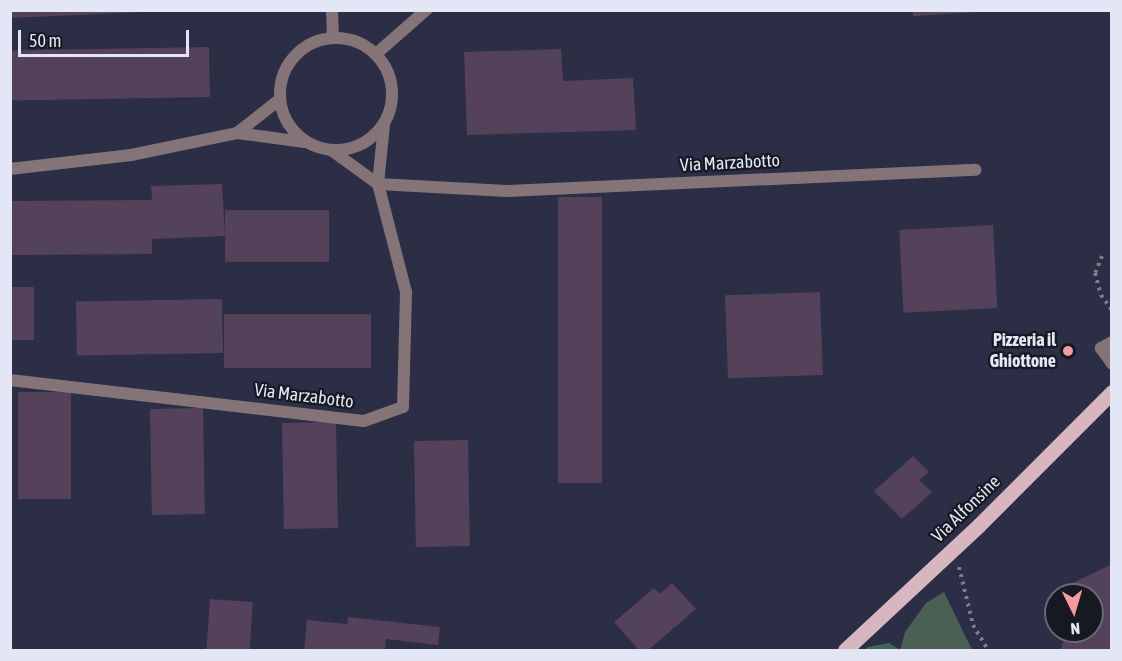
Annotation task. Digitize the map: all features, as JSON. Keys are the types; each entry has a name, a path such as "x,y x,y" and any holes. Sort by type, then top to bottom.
{"main road":[{"name":"Via Alfonsine","path":"845,651 954,549 1112,392"}],"street":[{"path":"332,10 333,38"},
{"path":"305,142 292,131 279,100 287,65 315,42 333,38 364,45 376,54 426,10"},
{"name":"Via Marzabotto","path":"10,380 364,421 403,407 406,292 378,184 384,125 391,107 393,88 387,70 376,54"},
{"path":"237,133 279,100"},
{"path":"331,150 356,147 384,125"},
{"path":"10,169 131,155 237,133 305,142 331,150 378,184"},
{"name":"Via Marzabotto","path":"378,184 507,192 976,170"},
{"path":"1112,342 1101,348 1112,364"}],"path":[{"path":"1102,255 1095,273 1101,295 1112,310"},
{"path":"954,549 973,625 988,651"}],"green space":[{"path":"944,592 972,650 900,650 905,632 926,603"},
{"path":"889,643 900,650 865,650 868,647"}],"building":[{"path":"10,10 142,10 142,12 10,18"},
{"path":"913,10 978,10 978,12 913,16"},
{"path":"209,47 210,97 11,100 10,50"},
{"path":"561,49 563,81 633,78 636,130 467,135 464,52"},
{"path":"222,184 225,236 152,239 152,254 10,255 10,201 152,200 151,186"},
{"path":"558,197 602,197 602,483 558,483"},
{"path":"225,210 329,210 329,262 225,262"},
{"path":"993,225 997,308 903,313 899,230"},
{"path":"10,287 34,287 34,340 10,340"},
{"path":"820,292 823,375 728,378 725,295"},
{"path":"222,299 223,353 77,356 76,302"},
{"path":"224,314 371,314 371,368 224,368"},
{"path":"18,392 71,392 71,499 18,499"},
{"path":"203,408 205,514 152,515 150,409"},
{"path":"336,422 338,528 284,529 282,423"},
{"path":"468,440 470,546 416,547 414,441"},
{"path":"913,456 929,472 919,480 932,492 902,519 874,491"},
{"path":"1112,564 1112,650 1061,650 1063,643 1104,643 1104,583 1073,583"},
{"path":"672,583 696,609 648,650 639,650 614,622 654,588 660,594"},
{"path":"210,599 253,602 250,650 206,650"},
{"path":"348,617 440,627 438,645 386,639 385,650 304,650 307,620 347,624"}],"place":[{"name":"Pizzeria il Ghiottone","path":"1068,351"}]}
